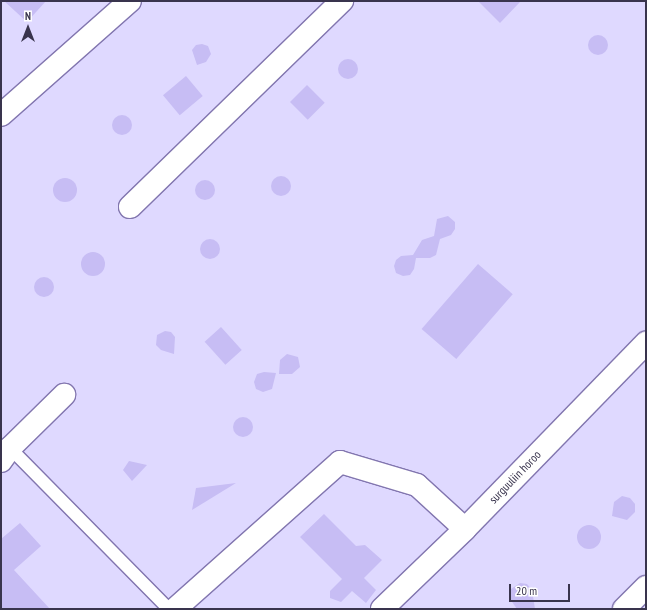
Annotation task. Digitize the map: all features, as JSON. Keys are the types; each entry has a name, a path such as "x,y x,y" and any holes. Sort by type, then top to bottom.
{"street":[{"path":"1,115 130,1"},
{"path":"130,207 342,1"},
{"name":"surguuliin horoo","path":"382,609 465,529 646,343"},
{"path":"6,455 64,395"},
{"path":"175,609 340,462 417,486 465,529"},
{"path":"624,609 646,587"}],"lane":[{"path":"6,455 169,609"}],"building":[{"path":"4,1 46,1 27,22"},
{"path":"478,1 521,1 500,23"},
{"path":"598,35 605,38 608,45 605,52 598,55 591,52 588,45 591,38"},
{"path":"202,44 208,46 211,54 206,62 197,65 192,50 196,45"},
{"path":"348,59 355,62 358,69 355,76 348,79 341,76 338,69 341,62"},
{"path":"186,76 203,96 180,115 163,95"},
{"path":"307,85 325,103 308,120 290,102"},
{"path":"122,115 129,118 132,125 129,132 122,135 115,132 112,125 115,118"},
{"path":"281,176 288,179 291,186 288,193 281,196 274,193 271,186 274,179"},
{"path":"65,178 73,182 77,190 73,198 65,202 57,198 53,190 57,182"},
{"path":"205,180 212,183 215,190 212,197 205,200 198,197 195,190 198,183"},
{"path":"448,216 455,222 455,229 451,235 440,239 436,255 430,258 416,258 414,269 410,275 403,276 396,273 394,266 396,260 401,256 413,255 422,240 434,236 437,219"},
{"path":"210,239 217,242 220,249 217,256 210,259 203,256 200,249 203,242"},
{"path":"93,252 98,253 104,259 104,269 98,275 93,276 88,275 82,269 81,264 82,259 88,253"},
{"path":"478,264 513,294 456,359 422,329"},
{"path":"44,277 51,280 54,287 51,294 44,297 37,294 34,287 37,280"},
{"path":"221,327 242,350 225,365 205,342"},
{"path":"165,331 171,332 175,337 174,354 161,350 156,345 157,335"},
{"path":"287,354 298,357 300,367 292,374 279,374 280,360"},
{"path":"264,372 276,373 272,389 263,392 256,389 254,382 257,374"},
{"path":"243,417 250,420 253,427 250,434 243,437 236,434 233,427 236,420"},
{"path":"129,461 147,465 132,481 123,470"},
{"path":"236,483 192,510 196,488"},
{"path":"622,496 630,498 635,504 635,512 627,520 612,516 614,502"},
{"path":"324,514 356,546 365,545 382,560 364,578 376,590 366,603 352,591 341,602 330,598 330,591 342,579 300,537"},
{"path":"20,523 41,546 14,570 50,609 1,609 1,539"},
{"path":"589,525 594,526 600,532 600,542 594,548 589,549 584,548 578,542 577,537 578,532 584,526"},
{"path":"520,583 527,584 532,590 535,609 517,609 510,599 511,589"}]}
